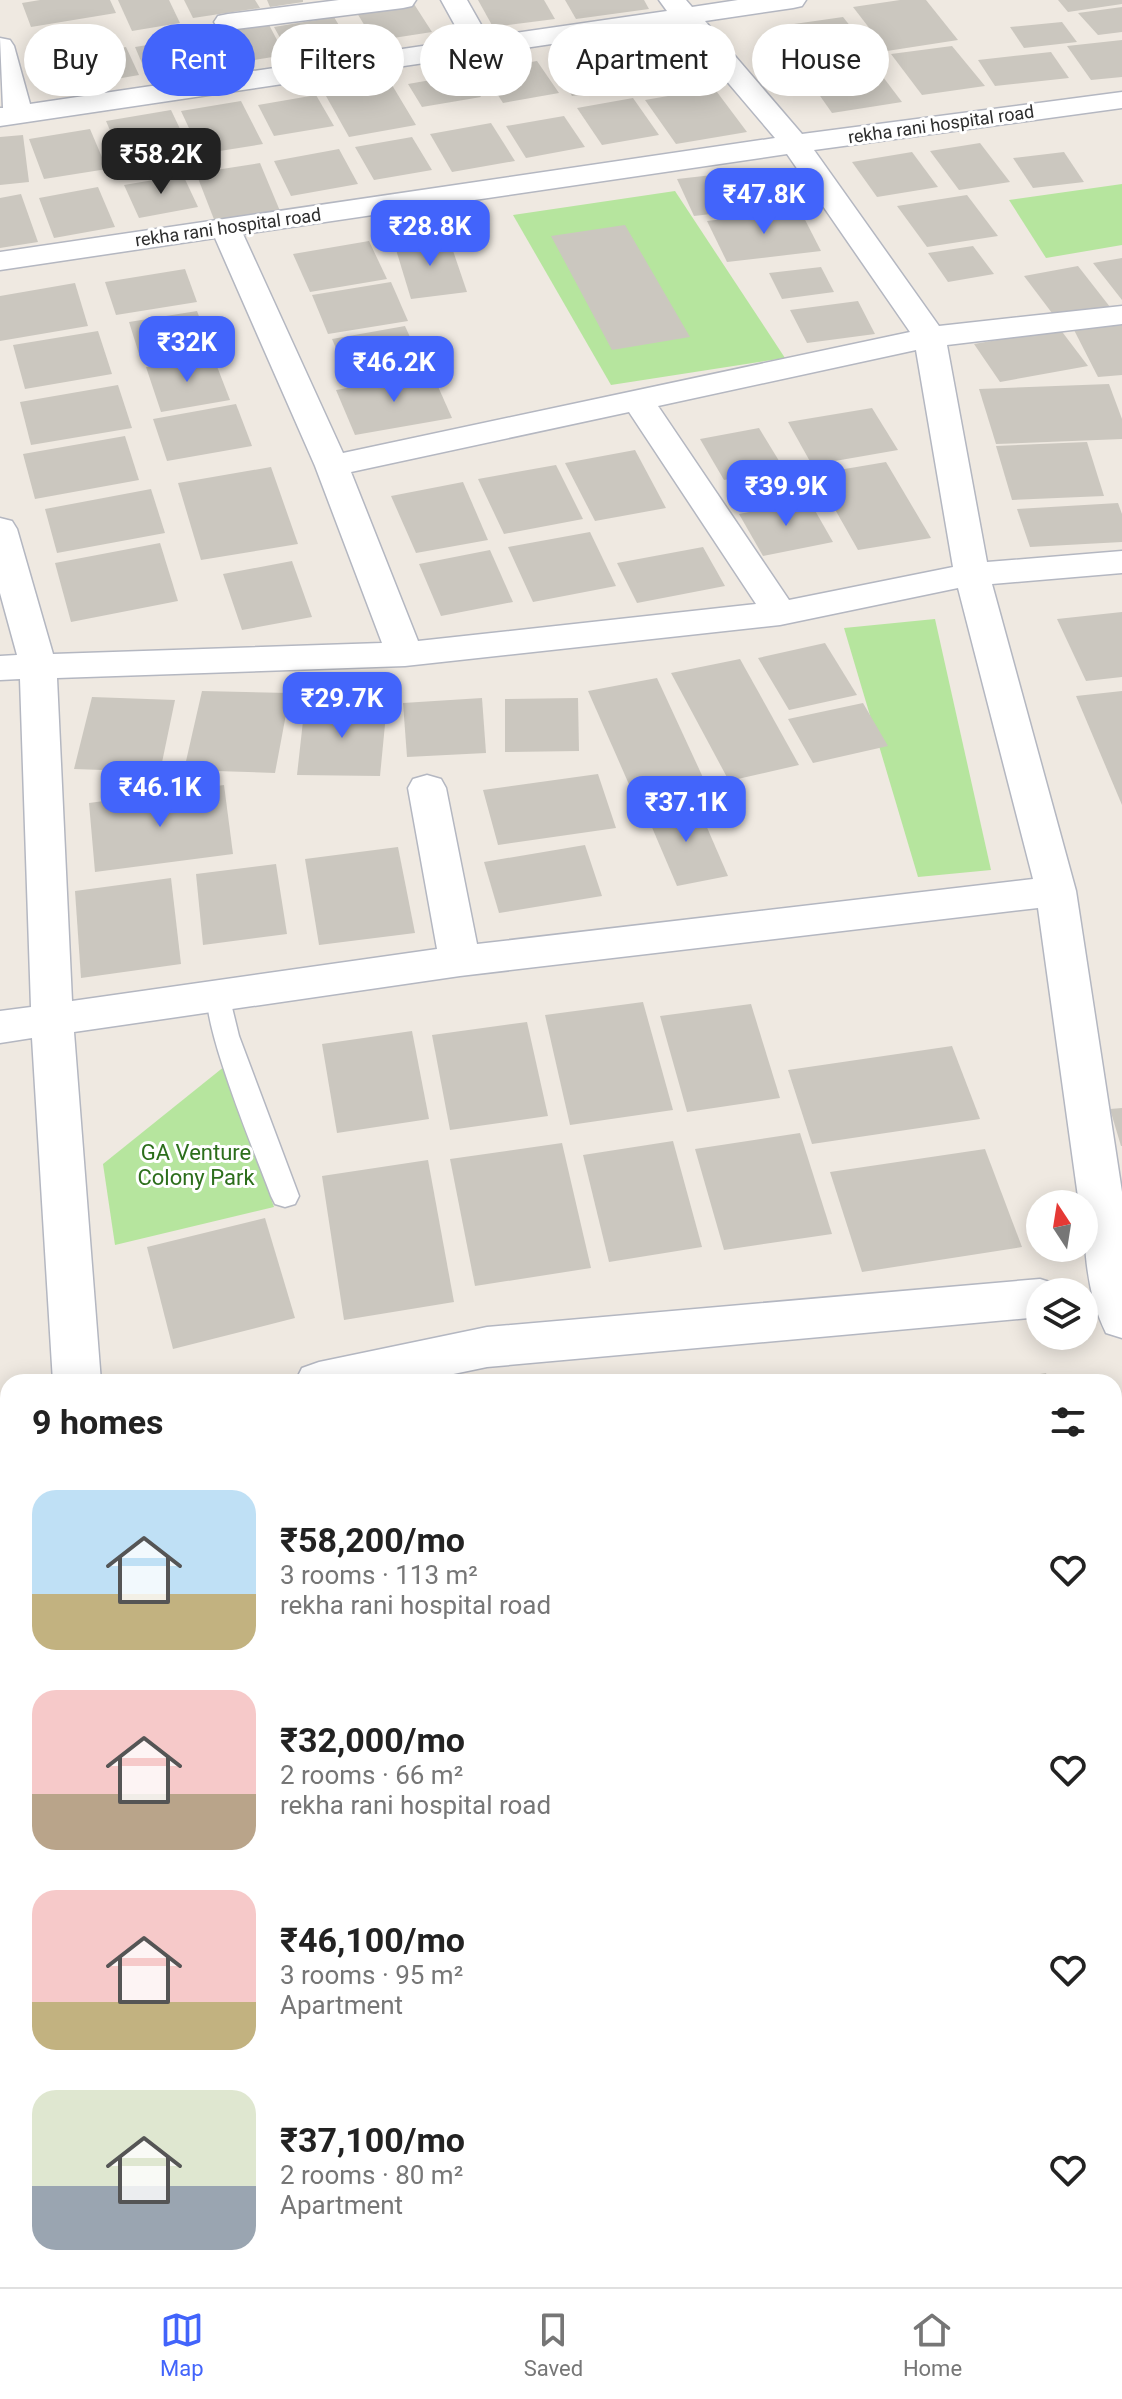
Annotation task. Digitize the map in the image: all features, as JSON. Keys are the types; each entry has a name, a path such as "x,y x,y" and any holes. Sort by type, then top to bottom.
{"street":[{"path":"228,22 403,0"},
{"path":"454,0 468,24"},
{"path":"532,38 678,9 793,0"},
{"path":"678,9 795,144 930,337 972,574 1056,891 1107,1301"},
{"path":"0,46 9,115 420,57"},
{"name":"rekha rani hospital road","path":"0,261 795,144 1122,100"},
{"path":"225,227 332,466 405,654"},
{"path":"332,466 930,337 1122,315"},
{"path":"638,400 780,613"},
{"path":"0,529 19,667 52,1017 76,1374"},
{"path":"19,667 405,654 780,613 972,574 1122,562"},
{"path":"427,788 460,961"},
{"path":"0,1027 52,1017 460,961 1056,891"},
{"path":"357,1374 487,1347 1026,1299"}],"lane":[{"path":"218,994 226,1036 285,1196"}],"green space":[{"path":"1122,184 1122,245 1046,258 1009,200"},
{"path":"675,191 785,358 611,385 513,215"},
{"path":"935,619 991,870 918,877 844,628"},
{"name":"GA Venture Colony Park","path":"225,1066 274,1207 115,1245 103,1164"}],"building":[{"path":"110,0 116,13 49,24 30,24 22,3"},
{"path":"118,0 169,0 180,23 142,24 142,29 132,31"},
{"path":"184,0 255,0 260,8 193,18"},
{"path":"267,0 303,0 303,2 270,7"},
{"path":"478,0 544,0 555,19 516,24 491,24"},
{"path":"565,0 644,0 649,9 576,19"},
{"path":"900,0 926,0 958,40 889,51 889,24 866,24 853,7"},
{"path":"1058,0 1122,0 1122,4 1068,12"},
{"path":"414,4 427,24 420,24 420,34 404,36 404,24 364,24 357,13"},
{"path":"1122,7 1122,32 1098,35 1078,13"},
{"path":"334,17 338,24 292,24"},
{"path":"843,17 849,24 794,24"},
{"path":"1062,22 1077,42 1024,48 1010,27"},
{"path":"268,23 271,29 271,57 255,60 255,25"},
{"path":"1122,40 1122,77 1091,80 1067,46"},
{"path":"142,46 142,63 135,47"},
{"path":"952,46 985,86 922,95 891,54"},
{"path":"126,47 139,75 126,77"},
{"path":"1051,52 1069,78 995,86 978,60"},
{"path":"537,61 548,77 548,95 503,103 499,96 532,96 532,62"},
{"path":"420,82 420,96 481,97 422,107 408,84"},
{"path":"889,85 902,102 832,113 820,96 889,96"},
{"path":"317,96 334,126 274,136 258,105"},
{"path":"326,96 399,96 416,125 349,137"},
{"path":"668,96 720,96 747,132 676,144 645,100"},
{"path":"633,98 659,135 602,145 577,108"},
{"path":"241,101 263,144 201,154 181,111"},
{"path":"171,110 192,154 125,165 106,121"},
{"path":"564,116 585,147 526,158 506,126"},
{"path":"491,123 515,161 452,172 430,134"},
{"path":"90,129 107,169 44,179 29,139"},
{"path":"23,135 29,182 0,185 0,137"},
{"path":"412,137 432,170 374,180 355,147"},
{"path":"980,143 1010,182 959,190 930,151"},
{"path":"339,149 358,184 291,196 274,161"},
{"path":"912,152 938,187 877,197 852,162"},
{"path":"1064,152 1084,182 1033,188 1013,158"},
{"path":"260,163 280,211 215,222 196,173"},
{"path":"776,168 795,204 694,216 677,179"},
{"path":"183,175 198,207 139,218 124,185"},
{"path":"98,187 115,227 54,238 39,198"},
{"path":"21,194 38,242 0,248 0,198"},
{"path":"967,195 998,236 927,247 897,206"},
{"path":"800,210 821,251 727,262 707,221"},
{"path":"625,225 690,337 612,350 551,236"},
{"path":"448,236 467,292 411,299 394,243"},
{"path":"369,241 387,279 310,292 293,254"},
{"path":"973,246 994,274 948,282 928,253"},
{"path":"1122,258 1122,300 1093,263"},
{"path":"1078,266 1110,307 1055,317 1024,276"},
{"path":"821,267 834,292 782,299 769,273"},
{"path":"185,269 197,302 116,315 105,282"},
{"path":"391,282 408,321 328,334 312,295"},
{"path":"75,283 88,326 0,341 0,296"},
{"path":"858,301 875,334 807,343 790,310"},
{"path":"197,311 210,346 140,357 129,322"},
{"path":"1122,325 1122,375 1098,377 1074,330"},
{"path":"405,326 424,368 350,381 332,339"},
{"path":"1060,329 1088,366 1000,382 974,344"},
{"path":"98,331 112,374 25,389 13,345"},
{"path":"213,356 230,400 161,412 146,367"},
{"path":"432,373 452,418 355,435 336,390"},
{"path":"1109,384 1122,419 1122,439 996,444 979,389"},
{"path":"118,385 132,428 31,445 20,402"},
{"path":"236,404 252,446 167,461 153,419"},
{"path":"872,408 898,450 812,465 788,422"},
{"path":"759,428 784,469 724,480 700,439"},
{"path":"125,436 139,480 35,499 23,454"},
{"path":"1087,442 1104,496 1012,500 996,446"},
{"path":"635,450 666,508 595,521 565,463"},
{"path":"886,462 931,538 858,550 815,474"},
{"path":"556,465 583,519 504,534 478,479"},
{"path":"271,467 298,544 201,560 178,483"},
{"path":"463,482 488,540 416,553 391,496"},
{"path":"151,489 165,533 57,553 45,509"},
{"path":"809,500 833,542 763,556 739,514"},
{"path":"1118,503 1122,514 1122,542 1030,547 1017,509"},
{"path":"590,532 616,586 533,602 508,547"},
{"path":"160,543 178,601 71,622 55,563"},
{"path":"703,547 725,586 637,603 617,563"},
{"path":"490,550 513,602 441,616 419,564"},
{"path":"292,561 312,617 242,630 223,574"},
{"path":"1122,612 1122,677 1086,681 1057,619"},
{"path":"825,643 857,695 789,710 758,658"},
{"path":"740,659 799,765 729,781 671,673"},
{"path":"657,678 706,784 635,798 588,691"},
{"path":"202,691 290,693 275,773 184,770"},
{"path":"1122,691 1122,805 1076,696"},
{"path":"92,697 175,700 160,772 74,769"},
{"path":"482,698 486,753 407,757 403,703"},
{"path":"578,698 579,751 505,752 505,699"},
{"path":"305,703 387,704 380,776 297,775"},
{"path":"863,703 888,746 813,763 788,719"},
{"path":"598,774 616,828 498,845 483,790"},
{"path":"224,785 233,854 95,872 89,803"},
{"path":"696,802 728,876 677,886 645,811"},
{"path":"585,845 602,896 499,913 484,862"},
{"path":"398,847 415,933 319,945 305,859"},
{"path":"276,864 287,934 203,945 196,874"},
{"path":"171,878 181,964 81,978 75,891"},
{"path":"643,1002 673,1110 570,1125 545,1015"},
{"path":"751,1004 780,1098 687,1112 660,1016"},
{"path":"527,1022 548,1116 450,1130 432,1035"},
{"path":"412,1031 429,1119 337,1133 322,1044"},
{"path":"952,1046 980,1119 812,1144 788,1070"},
{"path":"1122,1108 1122,1146 1121,1146 1110,1109"},
{"path":"800,1133 832,1234 724,1250 695,1149"},
{"path":"673,1141 702,1247 609,1262 583,1155"},
{"path":"562,1143 591,1268 475,1286 450,1159"},
{"path":"985,1149 1022,1247 862,1272 830,1172"},
{"path":"428,1160 454,1302 344,1320 322,1176"},
{"path":"265,1218 295,1318 173,1349 147,1247"}]}
